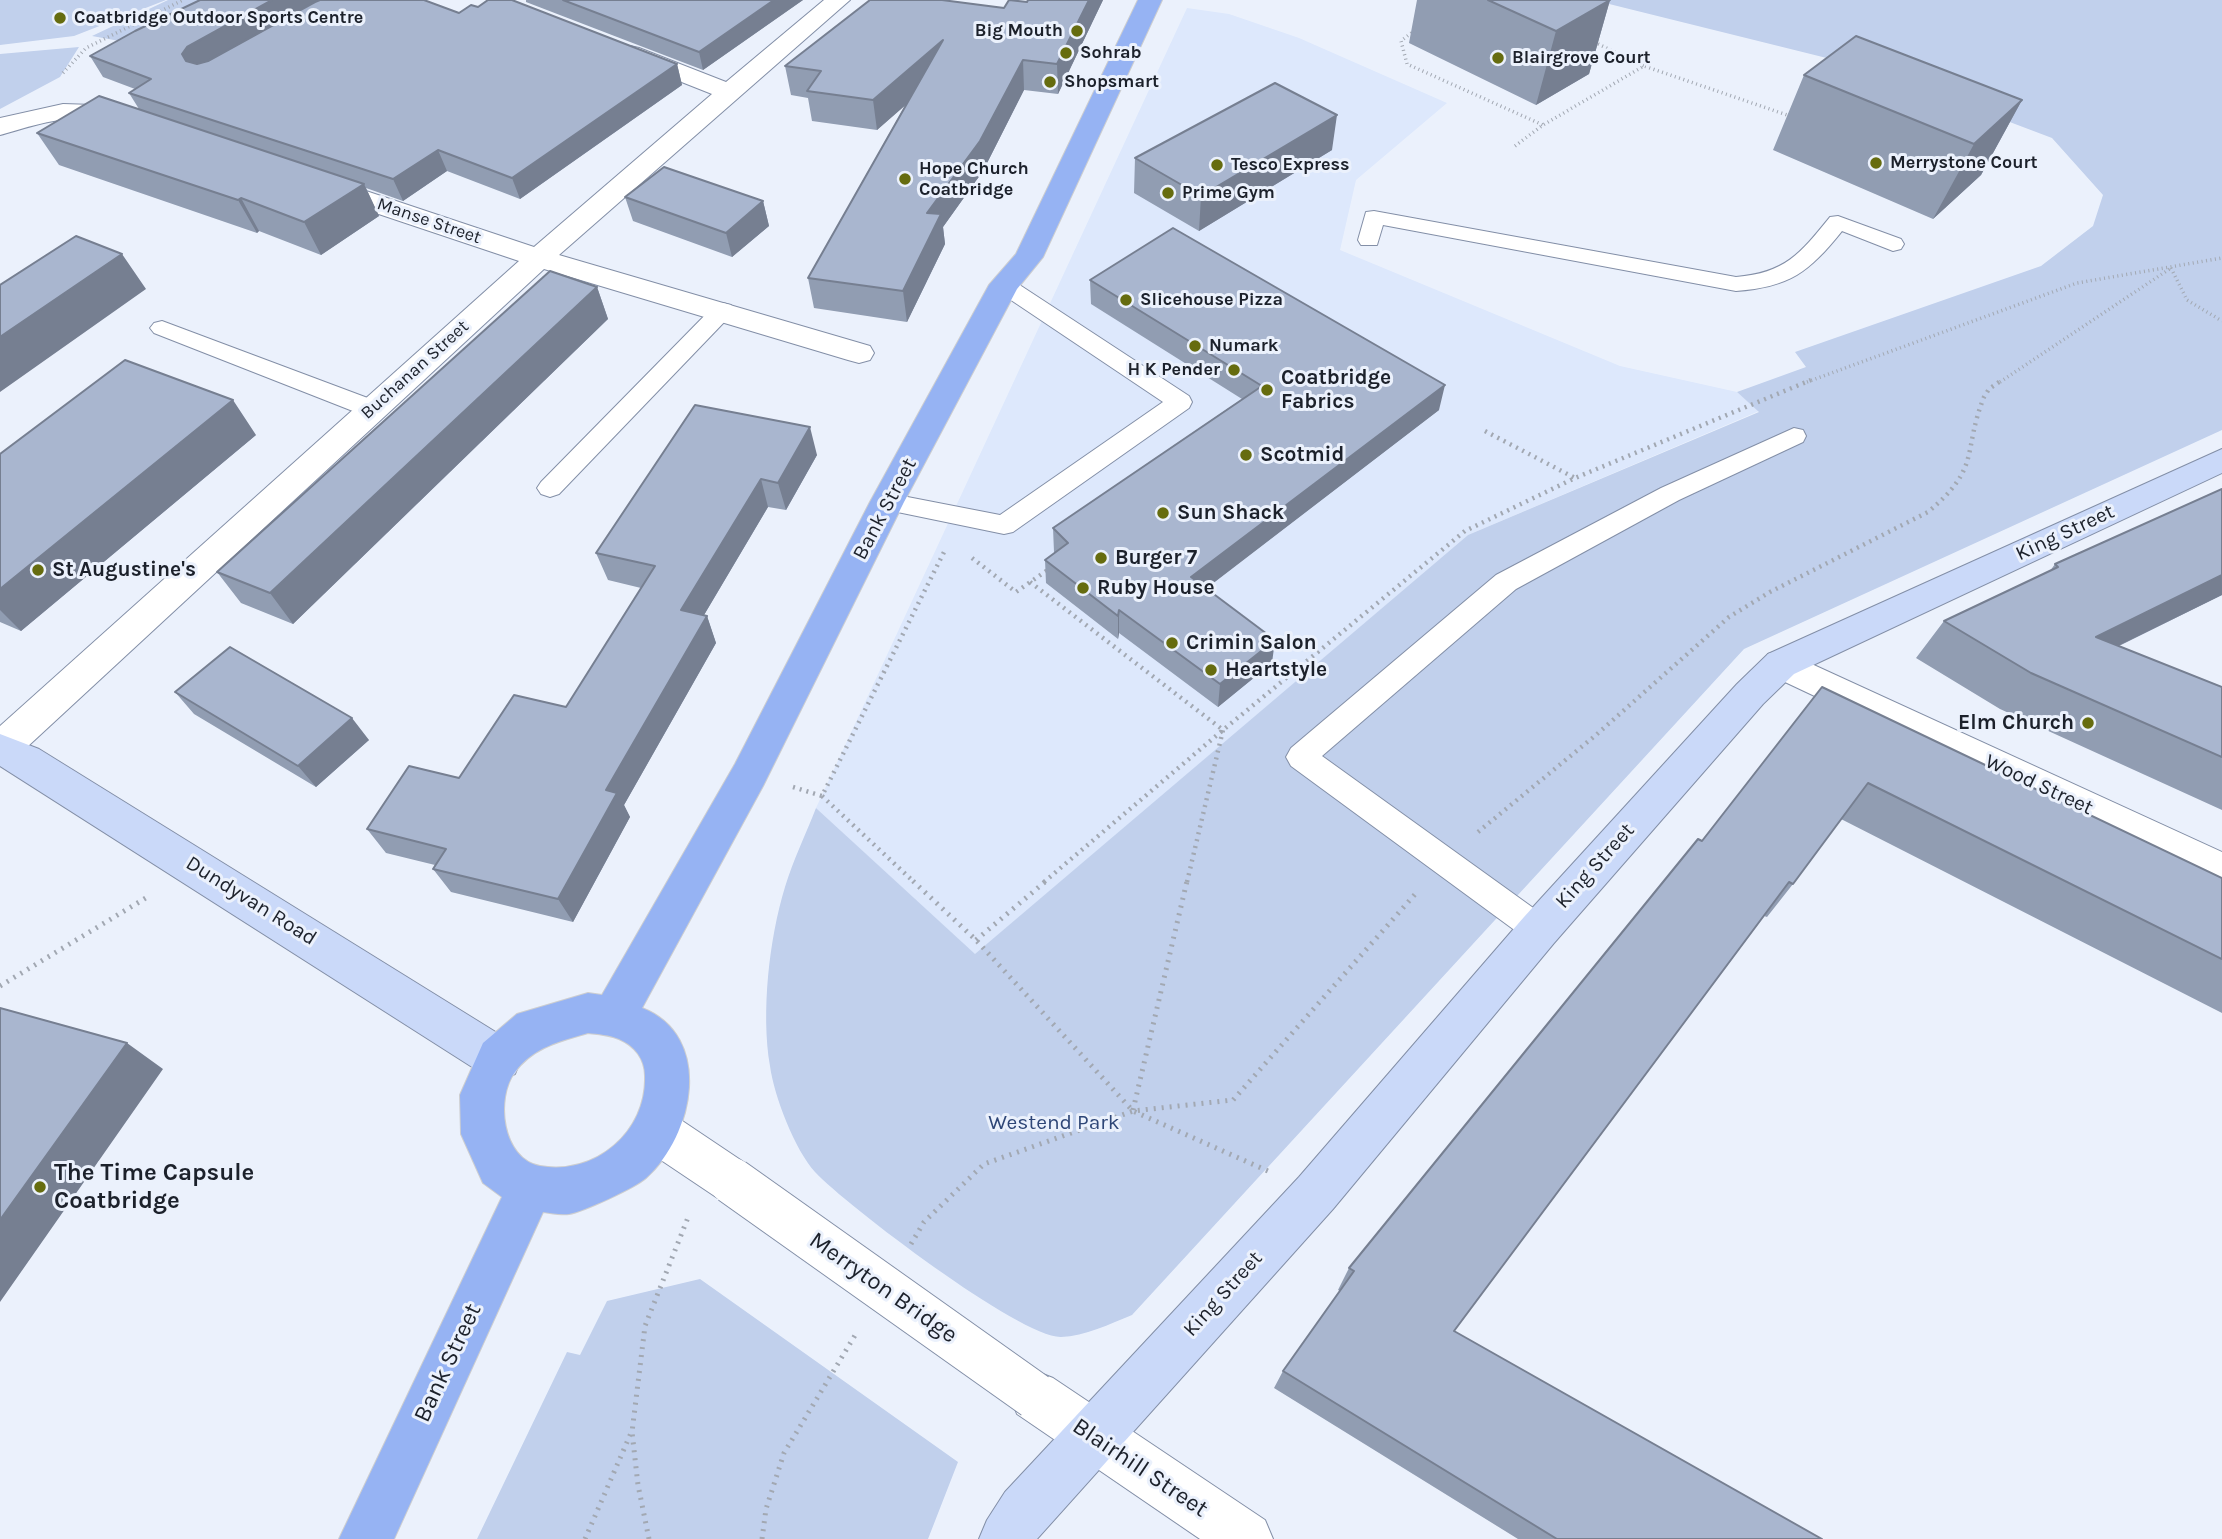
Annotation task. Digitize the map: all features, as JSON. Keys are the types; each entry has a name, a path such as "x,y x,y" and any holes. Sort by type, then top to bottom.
{"main road":[{"name":"Bank Street","path":"614,1016 749,775 887,502 1003,285 1029,257 1150,0"},
{"path":"588,1013 614,1016 642,1027 662,1049 669,1070 668,1102 656,1130 633,1161 599,1184 563,1193 530,1188 504,1174 486,1149 479,1105 485,1083 499,1059 516,1040 537,1024 563,1015 588,1013"},
{"name":"Bank Street","path":"366,1539 530,1188"}],"street":[{"name":"Buchanan Street","path":"0,749 539,258 838,0"},
{"path":"612,46 729,92"},
{"path":"11,123 49,112 87,110 149,127"},
{"name":"Manse Street","path":"305,180 539,258 723,310 859,353"},
{"name":"King Street","path":"1006,1539 1024,1511 1316,1193 1539,930 1780,664 2222,460"},
{"name":"Wood Street","path":"1780,664 2222,871"},
{"name":"Dundyvan Road","path":"0,749 25,760 198,866 499,1059"},
{"path":"656,1130 721,1173"},
{"name":"Merryton Bridge","path":"721,1173 1035,1396"},
{"name":"Blairhill Street","path":"1035,1396 1246,1539"}],"lane":[{"path":"1369,240 1374,217 1736,284 1760,283 1786,275 1805,263 1838,222 1893,244"},
{"path":"887,502 1004,526 1180,402 1003,285"},
{"path":"550,488 723,310"},
{"path":"162,328 372,409"},
{"path":"1539,930 1301,758 1506,582 1670,494 1794,436"}],"path":[{"path":"11,123 86,48 183,0"},
{"path":"1420,27 1401,41 1407,64 1543,124"},
{"path":"1594,42 1644,66 1790,116"},
{"path":"1515,146 1543,124 1644,66"},
{"path":"976,940 1223,730 1465,531 1575,478 1790,388 2077,283 2222,258"},
{"path":"2171,268 2187,300 2222,321"},
{"path":"1133,1111 1233,1100 1443,862 1596,735 1729,617 1770,592 1928,512 1943,500 1962,478 1969,462 1981,401 1989,389 2171,268"},
{"path":"1485,431 1575,478"},
{"path":"1030,582 1223,730"},
{"path":"1133,1111 1223,730"},
{"path":"821,796 976,940 1133,1111 1316,1193"},
{"path":"0,986 198,866"},
{"path":"649,1539 638,1485 632,1432 645,1326 721,1173"},
{"path":"585,1539 632,1432"}],"shaded area":[{"path":"1187,8 1229,14 1299,38 1447,103 1356,180 1340,250 1620,366 1737,392 1759,411 1468,535 975,955 816,808"}],"green space":[{"name":"Coatbridge Outdoor Sports Centre","path":"0,0 166,0 74,36 0,45"},
{"path":"168,0 200,0 125,42 92,36"},
{"name":"Westend Park","path":"1593,0 2222,0 2222,430 1744,649 1132,1315 1070,1336 1061,1337 1040,1332 935,1268 833,1189 807,1162 786,1122 776,1092 767,1045 768,976 779,907 816,808 975,954 1468,535 1759,412 1737,392 1806,367 1795,352 2041,266 2093,226 2103,195 2052,138 1867,68"},
{"path":"79,47 60,77 0,109 0,54"},
{"path":"700,1279 958,1462 928,1539 477,1539 567,1352 580,1355 607,1301"}],"building":[{"path":"200,0 272,0 187,47 182,54 186,61 197,64 208,61 320,0 424,0 459,13 471,5 478,7 488,0 512,0 677,64 512,178 438,150 393,179 129,93 151,79 90,56"},
{"path":"563,0 774,0 699,52"},
{"path":"870,0 942,0 1004,8 1009,0 1089,0 1057,64 1023,60 980,141 927,213 941,214 903,291 808,278 943,40 873,100 807,91 821,71 785,66"},
{"path":"1488,0 1610,0 1556,31"},
{"path":"1856,36 2022,100 1974,144 1804,75"},
{"path":"1275,83 1337,115 1201,196 1135,158"},
{"path":"99,96 364,184 304,222 241,198 238,200 37,133"},
{"path":"664,167 763,201 726,233 625,197"},
{"path":"1173,228 1445,385 1191,577 1275,640 1220,684 1119,610 1118,616 1045,560 1068,543 1053,528 1262,386 1090,280"},
{"path":"76,236 122,254 0,337 0,285"},
{"path":"550,271 597,287 270,593 217,572"},
{"path":"125,360 233,400 0,589 0,454"},
{"path":"695,405 810,427 778,483 761,479 681,610 707,616 606,790 617,793 558,899 433,869 446,849 367,829 409,766 459,778 514,695 566,707 655,566 596,553"},
{"path":"2222,489 2222,575 2096,637 2222,687 2222,757 2031,673 1944,621 2058,567 2055,564"},
{"path":"230,647 352,718 298,766 175,692"},
{"path":"1822,687 2222,878 2222,959 1868,783 1793,884 1789,882 1454,1331 1822,1539 1557,1539 1283,1371 1354,1271 1349,1268 1698,839 1702,841"},
{"path":"0,1008 127,1043 0,1220"}],"place":[{"name":"Coatbridge Outdoor Sports Centre","path":"60,18"},
{"name":"Big Mouth","path":"1077,31"},
{"name":"Sohrab","path":"1066,53"},
{"name":"Blairgrove Court","path":"1498,58"},
{"name":"Shopsmart","path":"1050,82"},
{"name":"Merrystone Court","path":"1876,163"},
{"name":"Tesco Express","path":"1217,165"},
{"name":"Hope Church Coatbridge","path":"905,179"},
{"name":"Prime Gym","path":"1168,193"},
{"name":"Slicehouse Pizza","path":"1126,300"},
{"name":"Numark","path":"1195,346"},
{"name":"H K Pender","path":"1234,370"},
{"name":"Coatbridge Fabrics","path":"1267,390"},
{"name":"Scotmid","path":"1246,455"},
{"name":"Sun Shack","path":"1163,513"},
{"name":"Burger 7","path":"1101,558"},
{"name":"St Augustine's","path":"38,570"},
{"name":"Ruby House","path":"1083,588"},
{"name":"Crimin Salon","path":"1172,643"},
{"name":"Heartstyle","path":"1211,670"},
{"name":"Elm Church","path":"2088,723"},
{"name":"The Time Capsule Coatbridge","path":"40,1187"}]}
